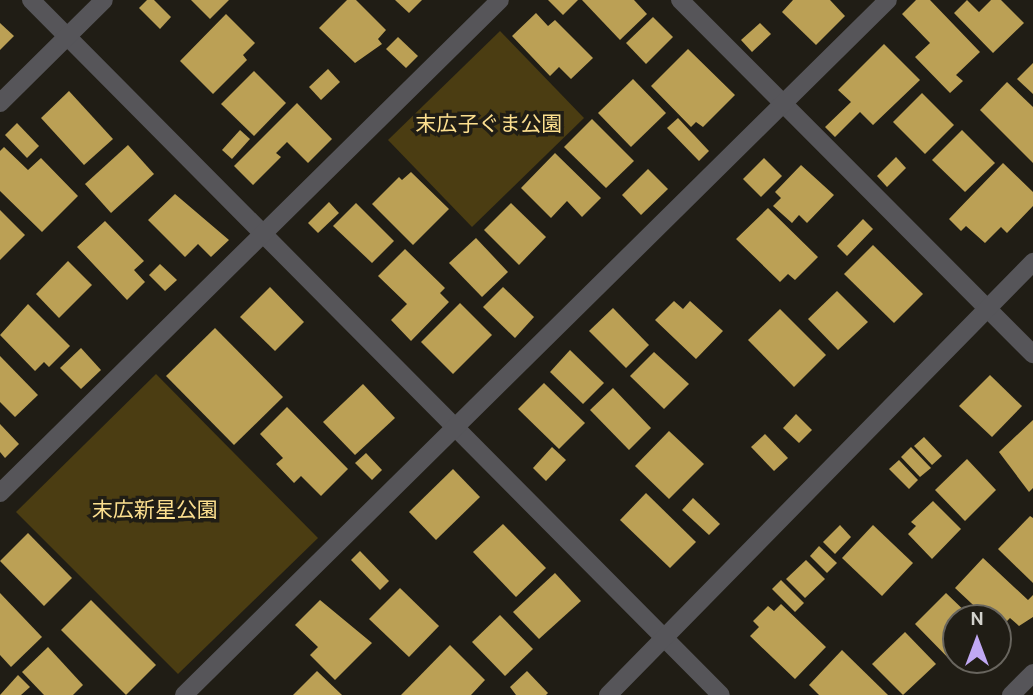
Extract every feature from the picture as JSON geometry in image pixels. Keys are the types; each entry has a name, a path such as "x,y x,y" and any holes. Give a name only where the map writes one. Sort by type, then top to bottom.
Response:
{"street":[{"path":"31,0 721,695"},
{"path":"0,103 104,0"},
{"path":"0,493 500,0"},
{"path":"680,0 1033,354"},
{"path":"184,695 888,0"},
{"path":"608,695 1033,262"},
{"path":"1011,695 1033,673"}],"green space":[{"name":"末広子ぐま公園","path":"500,31 584,118 472,227 388,140"},
{"name":"末広新星公園","path":"156,374 318,538 178,674 16,512"}],"building":[{"path":"147,0 154,0 171,17 160,29 139,8"},
{"path":"191,0 229,0 210,19"},
{"path":"347,0 356,0 386,30 378,39 382,44 355,63 319,28"},
{"path":"395,0 422,0 409,13"},
{"path":"548,0 578,0 563,15"},
{"path":"582,0 634,0 647,14 620,40"},
{"path":"793,0 830,0 845,16 816,45 782,12"},
{"path":"916,0 930,0 980,52 956,75 963,81 950,93 915,57 930,43 902,14"},
{"path":"967,0 979,12 991,0 1001,0 1024,23 993,53 954,13"},
{"path":"536,13 548,26 555,20 593,58 571,79 559,67 550,76 512,36"},
{"path":"226,14 255,43 243,55 247,60 213,94 180,61"},
{"path":"653,17 673,37 646,64 626,43"},
{"path":"0,23 14,36 0,50"},
{"path":"760,23 771,34 752,52 741,40"},
{"path":"398,37 418,56 406,68 386,49"},
{"path":"884,44 920,80 873,125 860,112 835,137 825,127 851,102 838,90"},
{"path":"688,49 735,95 703,127 696,122 691,127 651,86"},
{"path":"1033,63 1033,94 1017,79"},
{"path":"328,69 340,82 321,100 309,87"},
{"path":"254,71 286,103 254,136 221,104"},
{"path":"633,79 666,113 631,147 598,113"},
{"path":"1007,82 1033,107 1033,163 980,110"},
{"path":"69,91 113,139 84,165 41,118"},
{"path":"922,93 954,125 925,154 893,122"},
{"path":"297,103 332,139 308,163 287,142 276,153 281,157 253,185 234,166"},
{"path":"678,118 709,151 699,161 667,128"},
{"path":"592,119 634,161 606,188 564,147"},
{"path":"17,123 39,146 27,158 5,135"},
{"path":"240,130 250,139 232,159 222,150"},
{"path":"962,130 995,163 965,192 932,160"},
{"path":"128,145 154,174 111,213 85,184"},
{"path":"4,147 28,170 41,158 78,196 42,232 0,191 0,151"},
{"path":"555,153 601,198 582,217 567,201 551,218 521,188"},
{"path":"896,157 906,168 887,187 877,176"},
{"path":"764,158 782,176 761,197 743,179"},
{"path":"1003,163 1033,192 1033,206 1007,233 1001,227 985,243 966,226 961,231 949,219"},
{"path":"801,165 834,195 807,223 799,215 792,223 773,206 781,198 775,192"},
{"path":"648,169 668,189 641,215 622,195"},
{"path":"411,172 449,209 413,245 372,204 399,177 402,180"},
{"path":"175,194 229,240 211,257 198,244 185,257 148,220"},
{"path":"329,202 339,213 318,233 308,223"},
{"path":"356,203 394,241 372,263 333,226"},
{"path":"511,203 546,237 519,265 484,230"},
{"path":"768,208 818,257 795,280 788,274 780,282 736,239"},
{"path":"0,210 25,235 0,260"},
{"path":"863,219 873,229 847,256 837,246"},
{"path":"105,221 144,261 134,270 145,282 127,300 77,247"},
{"path":"476,238 508,272 482,297 449,263"},
{"path":"873,245 923,294 894,323 844,274"},
{"path":"405,249 445,288 440,293 449,302 411,341 391,320 407,304 378,276"},
{"path":"68,261 92,285 59,318 36,294"},
{"path":"160,264 177,280 165,291 149,275"},
{"path":"270,287 304,322 275,351 240,317"},
{"path":"503,287 534,317 515,338 483,307"},
{"path":"837,291 868,322 838,350 808,319"},
{"path":"674,301 683,309 690,301 723,331 696,359 655,320"},
{"path":"460,303 492,335 453,374 421,342"},
{"path":"28,304 70,346 49,367 44,362 35,371 0,335"},
{"path":"613,308 649,345 626,368 589,331"},
{"path":"780,309 826,355 794,387 748,340"},
{"path":"215,328 283,397 234,445 166,376"},
{"path":"81,348 101,370 81,389 60,368"},
{"path":"570,350 604,383 583,404 550,372"},
{"path":"654,352 689,384 664,409 630,376"},
{"path":"0,356 38,395 15,417 0,402"},
{"path":"990,375 1022,406 992,437 959,406"},
{"path":"544,383 585,423 559,449 518,409"},
{"path":"363,384 395,418 355,455 323,422"},
{"path":"613,388 651,428 629,450 590,410"},
{"path":"287,407 348,469 321,496 301,476 294,483 276,464 283,458 260,434"},
{"path":"796,414 812,430 799,443 783,428"},
{"path":"1033,420 1033,488 1029,492 999,452"},
{"path":"0,424 19,444 5,458 0,452"},
{"path":"669,431 704,464 669,499 635,466"},
{"path":"765,434 788,458 774,471 751,447"},
{"path":"924,437 942,456 932,465 914,446"},
{"path":"552,447 566,460 546,481 533,468"},
{"path":"911,447 931,468 920,477 901,457"},
{"path":"366,453 382,470 372,480 355,463"},
{"path":"967,459 996,490 965,521 935,490"},
{"path":"899,460 918,480 909,489 889,469"},
{"path":"453,469 480,497 436,540 409,512"},
{"path":"646,493 696,542 670,568 620,520"},
{"path":"693,498 720,524 709,535 682,510"},
{"path":"933,501 961,529 932,559 908,534 916,526 911,522"},
{"path":"1030,516 1033,518 1033,583 998,549"},
{"path":"503,524 546,568 516,597 473,552"},
{"path":"840,525 851,537 835,554 823,542"},
{"path":"873,525 913,563 882,596 842,558"},
{"path":"28,533 72,578 44,606 0,561"},
{"path":"819,546 837,563 827,573 810,556"},
{"path":"360,551 389,581 380,590 351,560"},
{"path":"983,558 1028,600 1033,595 1033,617 1019,626 1012,620 1012,604 972,604 955,588"},
{"path":"806,560 825,579 805,598 786,579"},
{"path":"555,573 581,601 539,639 513,612"},
{"path":"781,580 804,603 795,612 772,589"},
{"path":"400,588 439,626 409,657 369,619"},
{"path":"0,593 42,637 11,667 0,655"},
{"path":"946,593 957,604 942,604 942,652 915,624"},
{"path":"91,600 156,665 126,695 61,630"},
{"path":"320,600 372,643 335,680 310,655 318,647 295,625"},
{"path":"781,604 826,647 795,679 750,636 759,627 753,621 768,606 774,611"},
{"path":"500,615 533,649 505,676 472,642"},
{"path":"905,632 936,664 903,695 872,664"},
{"path":"450,645 485,680 471,695 401,695"},
{"path":"48,647 83,685 73,695 44,695 22,672"},
{"path":"842,650 888,695 819,695 809,685"},
{"path":"317,671 342,695 293,695"},
{"path":"527,671 548,693 546,695 516,695 510,687"},
{"path":"18,675 30,687 21,695 0,695"}]}
